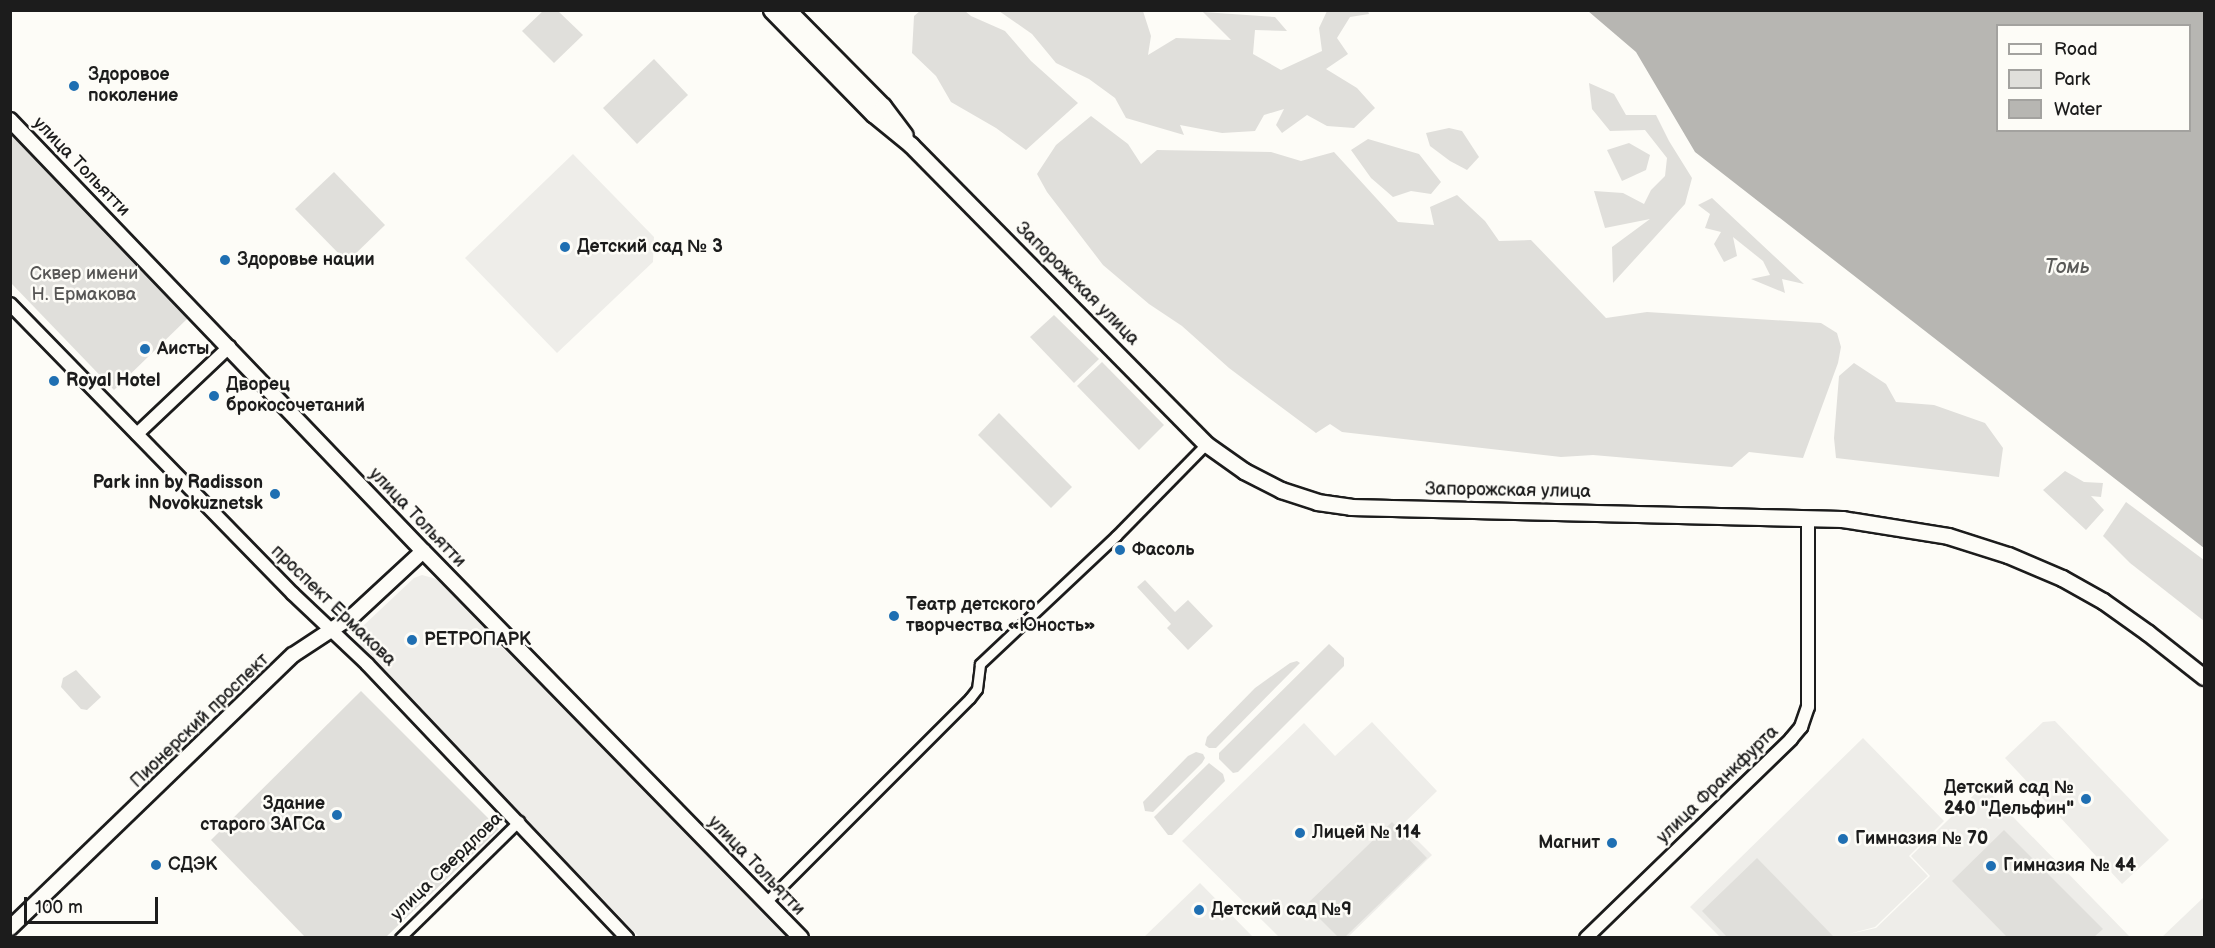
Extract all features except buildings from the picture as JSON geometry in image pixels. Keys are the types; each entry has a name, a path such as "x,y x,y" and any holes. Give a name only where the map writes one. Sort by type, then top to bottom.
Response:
{"main road":[{"name":"Запорожская улица","path":"771,10 873,114 911,145 1206,444 1244,471 1281,490 1317,502 1351,507 1808,519 1886,524 1948,536 2008,555 2062,578 2103,601 2205,677"},
{"name":"Запорожская улица","path":"788,10 883,106 911,145"},
{"name":"улица Тольятти","path":"10,120 423,551 801,938"},
{"name":"Пионерский проспект","path":"10,928 293,655 369,603 423,551"}],"street":[{"name":"проспект Ермакова","path":"10,304 329,629 375,671 627,938"},
{"path":"137,434 229,347"},
{"path":"766,902 970,698 976,689 980,664 1116,536 1206,444"},
{"name":"улица Франкфурта","path":"1586,938 1791,739 1801,726 1808,707 1808,519"},
{"name":"улица Свердлова","path":"399,938 519,821"}],"shaded area":[{"name":"Детский сад № 3","path":"573,154 654,237 653,262 557,353 465,258"},
{"path":"422,575 440,580 787,937 639,937 360,646 360,632 363,626 414,578"},
{"name":"Детский сад № 240 \"Дельфин\"","path":"2055,721 2169,840 2122,884 2005,758 2043,722"},
{"name":"Лицей № 114","path":"1372,722 1437,791 1402,825 1432,855 1348,937 1279,937 1182,841 1304,723 1335,756"},
{"path":"1863,738 1944,821 1909,856 1928,876 1875,927 1849,934 1876,928 1930,876 1911,856 1983,786 2129,936 1720,937 1690,907"},
{"name":"Детский сад №9","path":"1200,883 1253,937 1144,937"},
{"path":"2204,897 2204,937 2162,937"}],"green space":[{"path":"544,10 558,11 583,35 554,63 522,31"},
{"path":"920,11 965,11 1005,31 1031,61 1078,103 1026,150 996,128 951,102 936,76 912,53 914,16"},
{"path":"999,11 1143,11 1151,36 1148,55 1176,38 1231,40 1203,12 1275,17 1287,31 1255,30 1253,54 1281,70 1322,51 1319,28 1327,11 1368,11 1369,14 1350,17 1337,38 1348,54 1326,69 1357,88 1375,108 1354,128 1327,126 1307,115 1282,133 1276,125 1284,109 1264,115 1255,131 1222,133 1180,125 1184,135 1126,118 1115,98 1089,79 1056,63 1032,34"},
{"path":"654,59 688,95 637,144 603,108"},
{"path":"1589,83 1614,94 1626,115 1656,115 1692,178 1685,204 1613,283 1612,247 1650,219 1605,228 1594,191 1623,193 1644,204 1651,190 1665,176 1667,158 1645,130 1610,131 1592,109"},
{"path":"1091,116 1128,144 1141,164 1157,150 1271,152 1301,161 1334,152 1398,222 1434,225 1430,207 1457,195 1485,221 1499,241 1531,240 1606,318 1647,312 1821,323 1837,333 1841,347 1838,363 1803,458 1749,452 1732,467 1593,455 1561,457 1342,432 1330,424 1316,433 1229,368 1182,326 1149,304 1103,265 1047,192 1037,174 1056,145"},
{"path":"1449,128 1462,131 1479,157 1467,170 1430,146 1426,133"},
{"name":"Сквер имени Н. Ермакова","path":"11,135 188,318 114,390 11,283"},
{"path":"1368,139 1419,154 1441,182 1431,194 1411,191 1393,197 1371,178 1351,150"},
{"path":"1629,143 1650,155 1646,170 1622,181 1607,150"},
{"path":"334,172 385,225 347,262 295,209"},
{"path":"1712,198 1804,284 1782,279 1785,293 1751,279 1770,275 1763,261 1733,237 1737,256 1724,262 1714,244 1721,232 1705,228 1710,214 1698,205"},
{"path":"1054,315 1099,359 1074,383 1030,337"},
{"path":"1102,362 1164,425 1139,450 1077,386"},
{"path":"1854,363 1886,384 1896,402 1934,405 1985,423 2003,448 1999,477 1836,458 1834,438 1839,376"},
{"path":"999,413 1072,487 1051,508 978,435"},
{"path":"2065,471 2084,482 2103,483 2101,497 2091,496 2104,510 2086,530 2043,490"},
{"path":"2126,502 2204,560 2204,621 2130,563 2103,536"},
{"path":"1145,580 1175,612 1188,600 1213,626 1188,650 1167,628 1171,624 1137,587"},
{"path":"1329,644 1344,658 1344,666 1238,772 1233,773 1219,759 1219,753"},
{"path":"1297,661 1300,663 1216,748 1209,748 1205,745 1207,737 1255,688 1290,663"},
{"path":"76,670 101,697 87,710 81,709 61,687 63,678"},
{"path":"361,691 499,829 386,937 305,937 211,840"},
{"path":"1196,752 1203,754 1205,758 1202,763 1153,812 1145,811 1143,802 1188,756"},
{"path":"1209,763 1223,774 1225,781 1172,835 1168,835 1154,817"},
{"path":"1392,822 1427,858 1345,937 1338,937 1306,905"},
{"path":"2004,830 2103,929 2094,937 2007,937 1952,881"},
{"path":"1757,858 1834,937 1727,937 1702,911"}],"water":[{"name":"Томь","path":"1588,11 2204,11 2204,548 1695,152 1636,52"}],"place":[{"name":"Здоровое поколение","path":"74,86"},
{"name":"Детский сад № 3","path":"565,247"},
{"name":"Здоровье нации","path":"225,260"},
{"name":"Аисты","path":"145,349"},
{"name":"Royal Hotel","path":"54,381"},
{"name":"Дворец брокосочетаний","path":"214,396"},
{"name":"Park inn by Radisson Novokuznetsk","path":"275,494"},
{"name":"Фасоль","path":"1120,550"},
{"name":"Театр детского творчества «Юность»","path":"894,616"},
{"name":"РЕТРОПАРК","path":"412,640"},
{"name":"Детский сад № 240 \"Дельфин\"","path":"2086,799"},
{"name":"Здание старого ЗАГСа","path":"337,815"},
{"name":"Лицей № 114","path":"1300,833"},
{"name":"Гимназия № 70","path":"1843,839"},
{"name":"Магнит","path":"1612,843"},
{"name":"СДЭК","path":"156,865"},
{"name":"Гимназия № 44","path":"1991,866"},
{"name":"Детский сад №9","path":"1199,910"}]}
